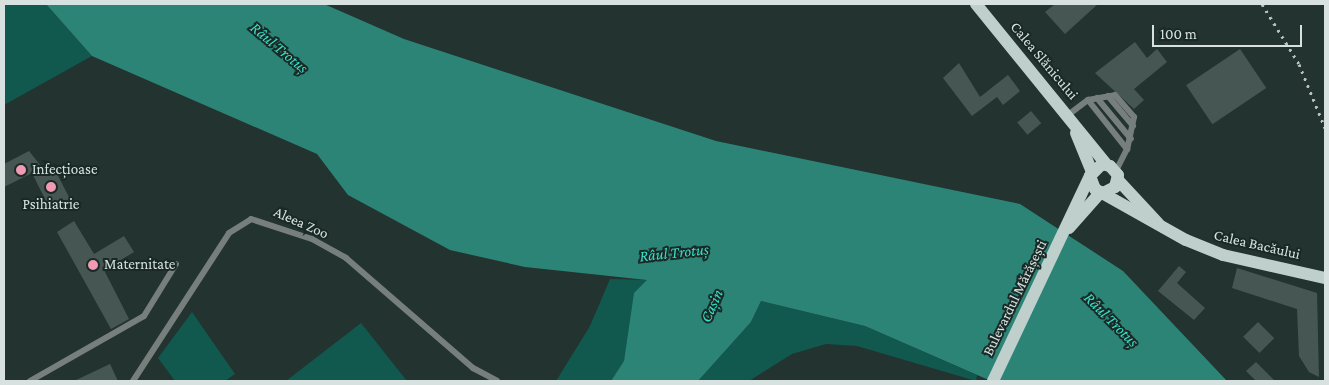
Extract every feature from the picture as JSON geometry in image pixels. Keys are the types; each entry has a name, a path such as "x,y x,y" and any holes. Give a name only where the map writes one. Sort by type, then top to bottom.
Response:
{"main road":[{"name":"Calea Slănicului","path":"976,4 1114,172"},
{"name":"Calea Slănicului","path":"1068,115 1091,174 1092,185 1103,192"},
{"path":"1091,174 1114,172"},
{"name":"Bulevardul Mărășești","path":"1066,231 1103,192 1114,172"},
{"name":"Calea Bacăului","path":"1114,172 1158,224"},
{"name":"Bulevardul Mărășești","path":"993,381 1066,231 1091,174"},
{"name":"Calea Bacăului","path":"1103,192 1206,250 1325,278"}],"lane":[{"path":"1068,115 1088,100 1115,95 1122,102 1134,118 1127,149 1114,172"},
{"path":"1102,97 1131,136"},
{"path":"1088,100 1127,149"},
{"name":"Aleea Zoo","path":"133,381 229,233 251,219 312,239 346,258 473,368 497,381"},
{"path":"30,381 144,316 176,264"}],"shaded area":[{"path":"4,4 46,4 92,56 4,105"},
{"path":"610,279 648,280 632,318 624,362 611,381 556,381 590,326"},
{"path":"761,301 865,326 977,375 976,381 857,346 826,344 792,354 749,381 698,381 751,322"},
{"path":"192,312 235,374 225,381 175,381 158,358"},
{"path":"361,323 407,381 286,381"}],"water":[{"path":"46,4 324,4 404,39 716,141 1020,204 1123,271 1227,381 991,381 865,326 761,301 751,322 698,381 611,381 624,361 634,293 647,280 525,267 450,250 348,195 317,154 92,56"}],"building":[{"path":"1055,4 1098,4 1065,34 1045,12"},
{"path":"1135,42 1147,58 1157,49 1167,62 1134,89 1144,100 1134,109 1095,73"},
{"path":"1240,49 1266,88 1212,124 1186,85"},
{"path":"959,63 980,97 1008,75 1020,91 1003,105 997,97 972,116 943,78"},
{"path":"1031,111 1041,123 1027,135 1017,123"},
{"path":"29,151 45,171 53,166 71,201 51,211 32,173 4,187 4,164"},
{"path":"74,221 94,254 124,236 134,252 104,270 129,319 111,329 57,232"},
{"path":"1179,266 1186,272 1177,283 1205,308 1194,320 1158,291"},
{"path":"1237,268 1317,293 1319,377 1309,372 1299,356 1297,309 1232,288"},
{"path":"1258,322 1274,338 1259,353 1243,337"},
{"path":"1256,362 1275,381 1256,381 1246,371"},
{"path":"110,364 118,381 74,381"}],"railway":[{"path":"1262,4 1299,64 1325,128"}],"place":[{"name":"Infecțioase","path":"21,170"},
{"name":"Psihiatrie","path":"51,187"},
{"name":"Maternitate","path":"93,265"}],"water label":[{"name":"Râul Trotuș","path":"279,48"},
{"name":"Râul Trotuș","path":"674,253"},
{"name":"Cașin","path":"712,306"},
{"name":"Râul Trotuș","path":"1111,320"}]}
